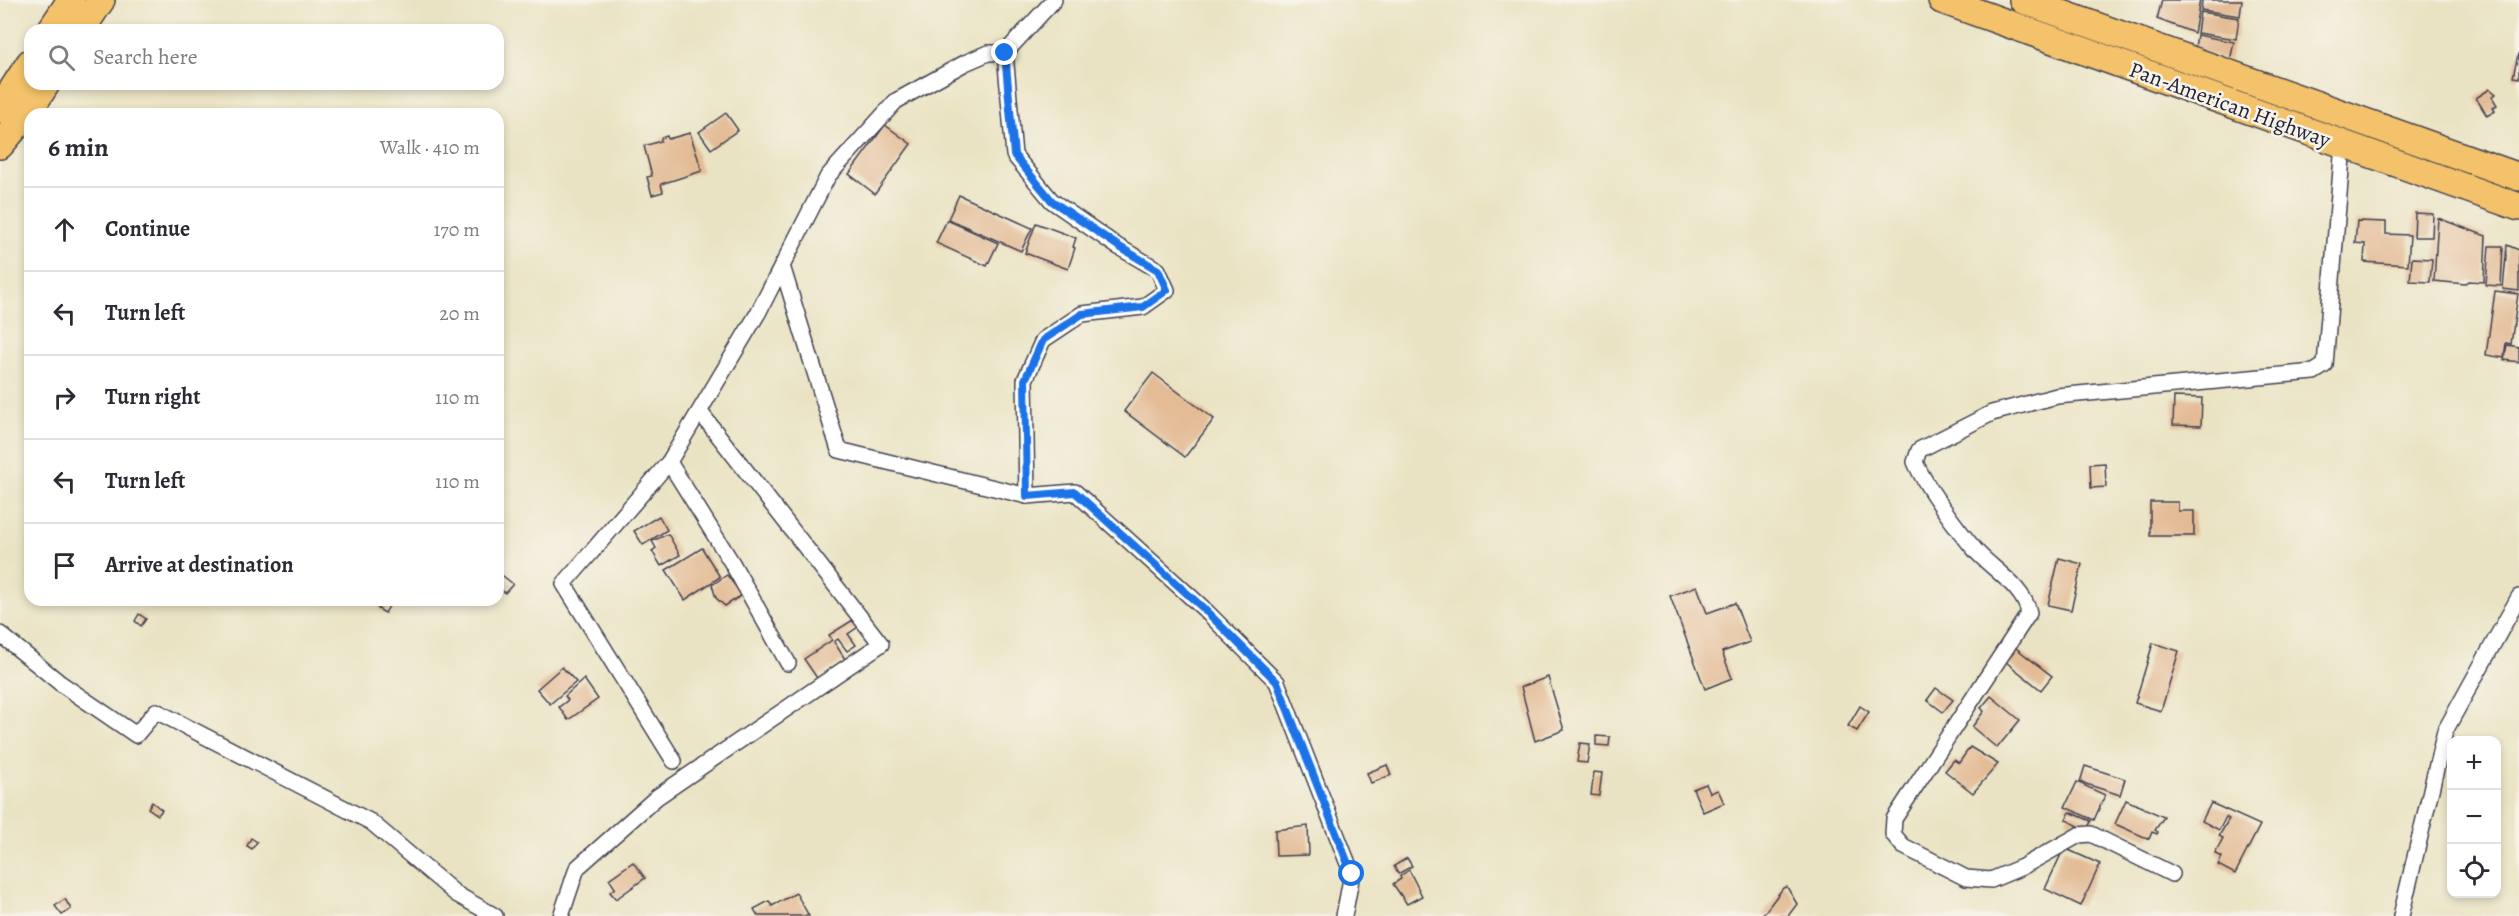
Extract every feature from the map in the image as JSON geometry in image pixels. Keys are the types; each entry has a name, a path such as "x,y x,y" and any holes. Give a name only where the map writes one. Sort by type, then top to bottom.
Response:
{"highway":[{"path":"55,24 71,0"},
{"path":"85,24 101,0"},
{"name":"Pan-American Highway","path":"1942,0 2343,146 2519,207"},
{"name":"Pan-American Highway","path":"2023,0 2519,177"},
{"path":"0,109 24,72"},
{"path":"31,108 42,90"},
{"path":"0,145 24,117"}],"street":[{"path":"674,761 564,584 669,462 758,313 828,176 896,100 988,53 1005,53 1054,0"},
{"path":"1005,53 1014,155 1052,201 1158,270 1167,290 1143,307 1082,314 1043,340 1025,380 1027,496"},
{"path":"2172,874 2091,834 2079,835 2022,867 1991,880 1966,878 1903,846 1893,834 1894,819 2029,613 2026,601 1975,550 1922,477 1915,462 1919,450 1992,413 2057,396 2314,372 2325,365 2343,146"},
{"path":"782,266 839,450 1027,496 1075,492 1195,600 1277,682 1352,874 1344,916"},
{"path":"561,916 577,868 657,797 881,644 700,412"},
{"path":"669,462 732,563 788,663"},
{"path":"2401,916 2445,731 2519,597"},
{"path":"0,634 60,683 136,735 156,711 370,822 456,894 495,916"}],"building":[{"path":"2162,0 2200,0 2194,33 2157,19"},
{"path":"2202,0 2242,0 2240,16 2201,10"},
{"path":"2200,12 2239,18 2236,39 2197,33"},
{"path":"2197,35 2234,42 2230,61 2195,48"},
{"path":"2519,54 2519,78 2513,77"},
{"path":"2490,89 2496,94 2492,97 2497,105 2493,108 2495,111 2487,116 2476,98"},
{"path":"726,113 738,130 711,149 699,132"},
{"path":"885,125 911,144 875,194 849,174"},
{"path":"690,133 702,171 661,184 663,192 652,195 647,177 652,176 644,146 661,141 661,138 667,136 668,139"},
{"path":"959,195 1032,228 1021,251 948,219"},
{"path":"2415,213 2433,214 2432,237 2414,237"},
{"path":"2438,218 2486,236 2484,282 2469,281 2465,284 2434,281"},
{"path":"947,220 998,243 987,266 936,243"},
{"path":"2357,221 2386,222 2386,234 2410,235 2408,265 2364,262 2365,244 2355,243"},
{"path":"1036,223 1076,238 1068,269 1025,253"},
{"path":"2507,245 2519,250 2519,291 2503,289"},
{"path":"2489,246 2503,246 2501,286 2486,285"},
{"path":"2412,258 2432,259 2430,282 2410,281"},
{"path":"2495,291 2518,294 2511,344 2506,343 2504,358 2486,355"},
{"path":"2507,345 2519,347 2519,362 2504,360"},
{"path":"1153,373 1214,419 1185,457 1124,411"},
{"path":"2174,397 2202,398 2201,426 2173,425"},
{"path":"2105,463 2106,487 2091,488 2090,464"},
{"path":"2150,502 2178,502 2178,511 2194,511 2194,536 2150,536"},
{"path":"659,516 667,530 643,545 634,531"},
{"path":"668,534 680,555 661,566 652,551 656,548 652,541"},
{"path":"702,548 720,577 685,600 666,570"},
{"path":"2059,558 2082,564 2071,610 2048,605"},
{"path":"727,575 742,595 725,606 716,598 712,585"},
{"path":"504,577 513,584 504,592"},
{"path":"1697,586 1707,613 1735,603 1750,642 1722,652 1732,678 1705,689 1670,596"},
{"path":"380,606 389,606 385,613 378,609"},
{"path":"139,614 146,619 141,626 135,621"},
{"path":"853,620 858,627 848,634 856,645 847,651 838,639 834,642 845,659 817,678 804,659 832,640 829,635"},
{"path":"2153,643 2179,651 2161,711 2135,703"},
{"path":"2012,645 2052,676 2041,690 2001,658"},
{"path":"562,667 576,682 550,704 537,689"},
{"path":"1548,677 1564,730 1535,741 1521,687"},
{"path":"584,679 598,699 568,720 559,707 568,700 565,696"},
{"path":"1936,688 1953,700 1943,712 1927,700"},
{"path":"1991,696 2020,720 1997,748 1972,727 1984,711 1981,708"},
{"path":"1860,706 1869,712 1857,731 1848,726"},
{"path":"1596,736 1610,737 1609,746 1596,745"},
{"path":"1580,743 1590,744 1587,763 1577,762"},
{"path":"1970,747 1998,764 1973,793 1945,771 1954,760 1959,763"},
{"path":"1387,765 1391,775 1371,783 1367,773"},
{"path":"2085,766 2125,779 2120,795 2080,782"},
{"path":"1594,772 1602,773 1599,796 1591,795"},
{"path":"2077,782 2105,795 2094,820 2065,807"},
{"path":"1706,784 1710,793 1718,790 1724,803 1703,812 1693,789"},
{"path":"2126,800 2164,817 2155,830 2157,834 2152,832 2149,839 2115,824"},
{"path":"152,802 162,810 158,815 148,808"},
{"path":"2211,803 2260,825 2235,874 2218,865 2222,857 2215,853 2223,838 2219,836 2229,819 2226,817 2219,830 2202,821"},
{"path":"2070,812 2091,821 2087,830 2066,820"},
{"path":"1308,826 1309,855 1276,856 1275,830"},
{"path":"251,838 257,842 252,849 247,846"},
{"path":"2064,848 2100,864 2081,906 2045,889"},
{"path":"1407,858 1412,866 1398,874 1394,866"},
{"path":"633,862 645,878 616,899 610,892 615,888 609,879"},
{"path":"1409,870 1422,896 1407,904 1393,884"},
{"path":"1787,887 1797,904 1788,916 1762,916 1783,888"},
{"path":"796,893 809,916 758,916 754,909 769,901 772,906"},
{"path":"65,899 71,909 62,915 55,906"}],"route":[{"path":"1005,53 1014,155 1052,201 1158,270 1167,290 1143,307 1082,314 1043,340 1025,380 1027,496 1075,492 1203,608 1277,682 1332,817 1352,874"}]}
